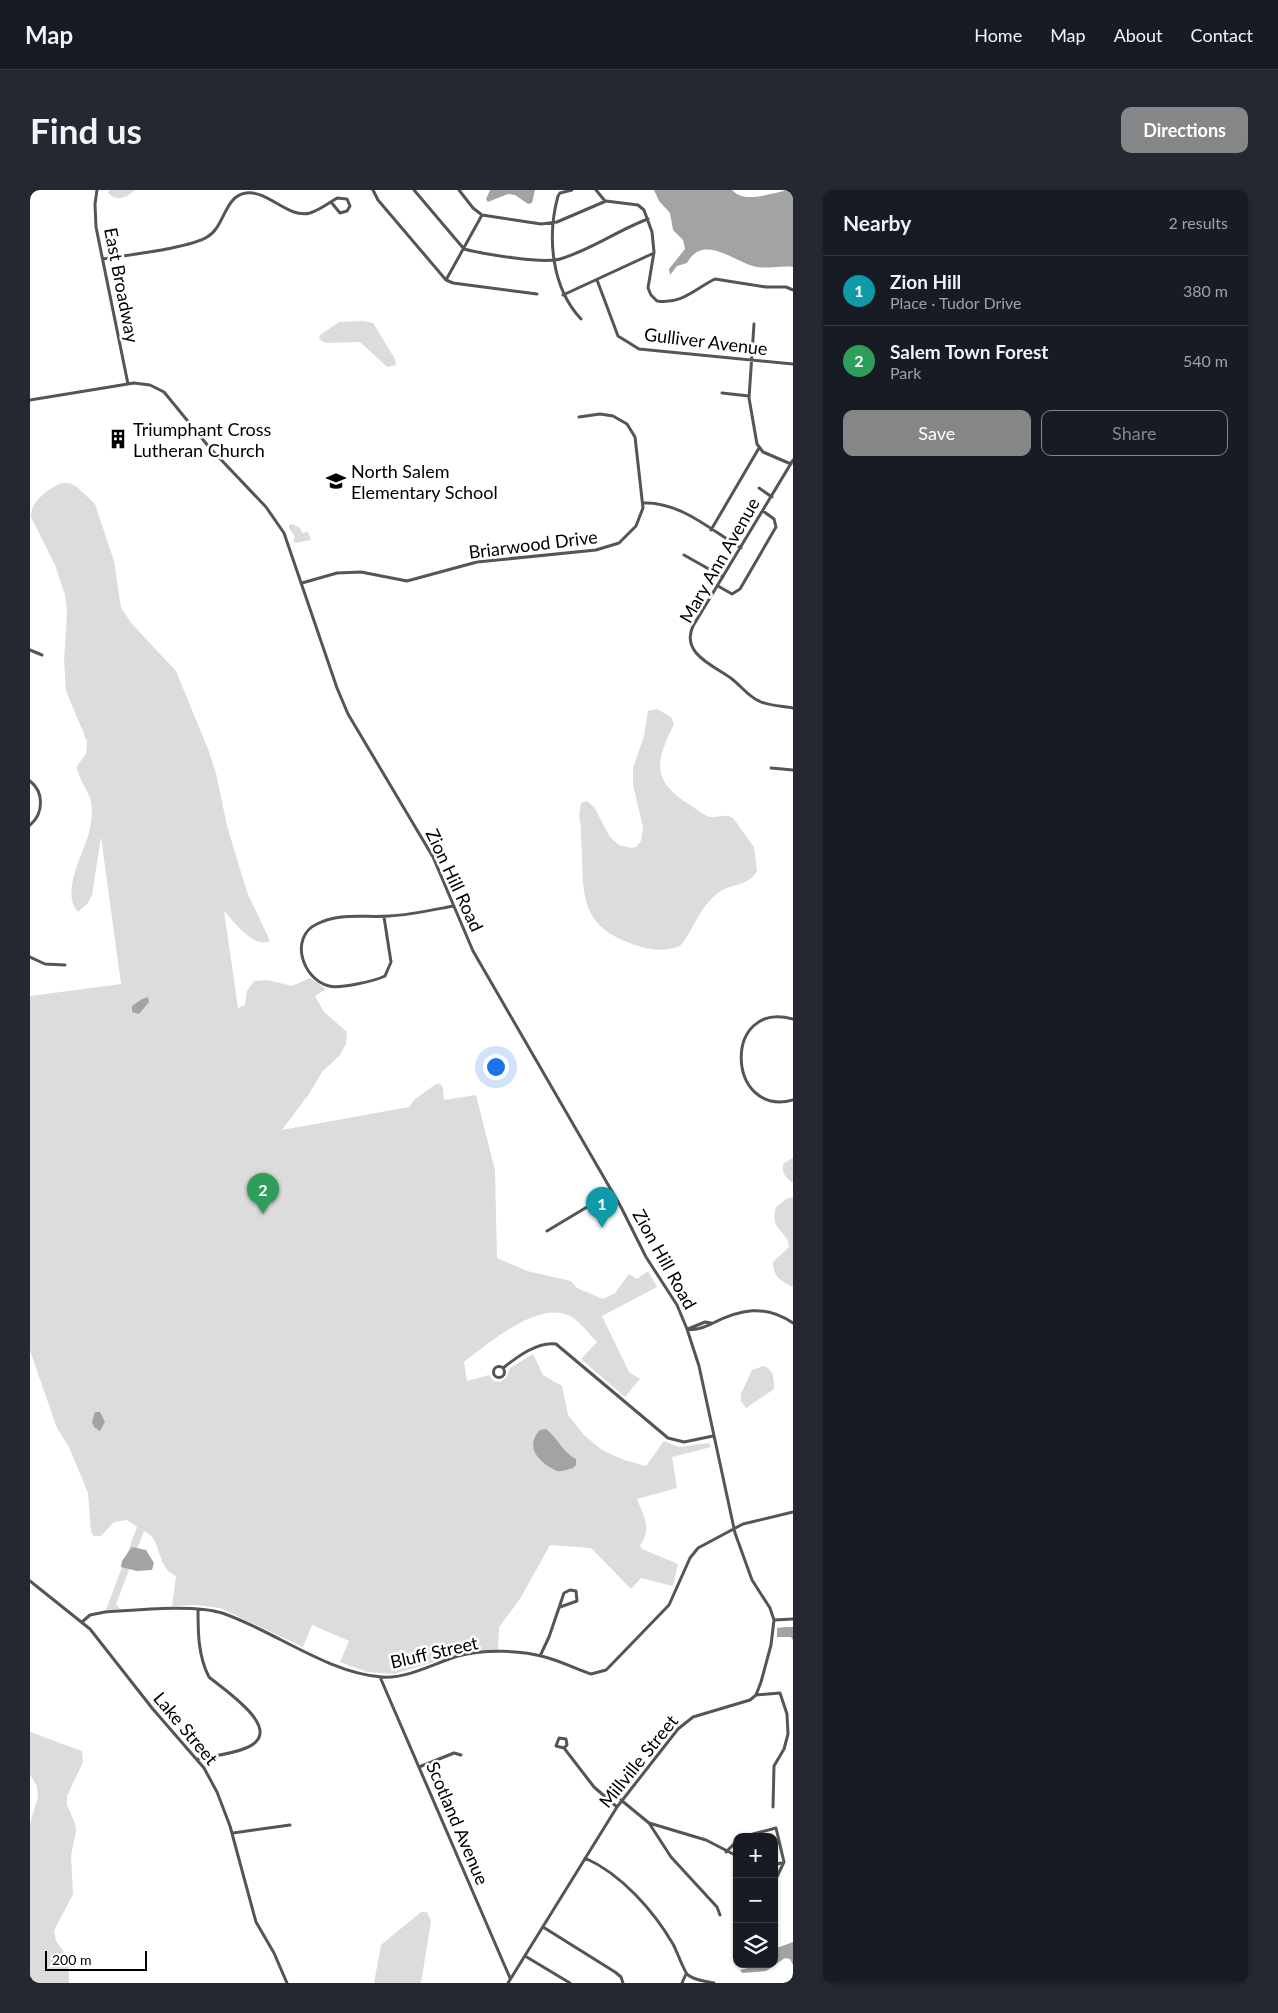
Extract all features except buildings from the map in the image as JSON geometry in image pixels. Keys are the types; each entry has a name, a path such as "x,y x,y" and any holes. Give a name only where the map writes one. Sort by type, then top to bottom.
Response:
{"street":[{"name":"East Broadway","path":"97,190 95,216 128,384"},
{"path":"414,190 464,249 539,260 556,260 648,219"},
{"path":"459,190 473,208 482,215 517,222 552,224 605,201 638,205 644,210 648,219 654,252 648,288 651,296 657,301 680,299 715,279 766,287 786,287 793,290"},
{"path":"572,190 560,193 558,196 552,224 556,260 563,295 581,319"},
{"path":"596,190 605,201"},
{"path":"373,191 446,280 453,283 537,294"},
{"path":"103,259 193,242 208,237 219,227 231,202 244,193 255,194 304,214 340,197 349,201 350,206 347,211 340,213 331,202"},
{"path":"446,280 482,215"},
{"path":"563,295 654,252"},
{"name":"Gulliver Avenue","path":"596,280 618,336 634,346 644,350 793,364"},
{"path":"711,530 759,448 749,396 754,324"},
{"name":"Zion Hill Road","path":"30,400 142,383 164,392 209,447 266,507 284,533 336,688 347,711 433,857 473,951 612,1192 646,1257 677,1305 697,1358 713,1436 735,1527"},
{"path":"722,393 749,396"},
{"name":"Briarwood Drive","path":"302,583 337,574 361,572 407,581 489,560 608,548 619,543 632,533 640,519 643,503 636,444 629,427 619,419 609,415 579,417"},
{"path":"759,448 790,464"},
{"name":"Mary Ann Avenue","path":"793,460 691,630 695,652 730,678 755,700 793,708"},
{"path":"759,488 772,497"},
{"path":"643,503 669,506 740,548"},
{"path":"718,586 732,594 738,592 776,524 763,511"},
{"path":"684,556 723,577"},
{"path":"30,650 42,656"},
{"path":"771,768 793,770"},
{"path":"30,780 37,789 40,804 36,819 30,825"},
{"path":"384,917 391,962 388,972 383,977 329,986 321,982 305,965 301,955 301,944 307,931 313,926 330,919 350,916 384,917 453,906"},
{"path":"30,957 46,964 65,965"},
{"path":"793,1019 774,1017 758,1024 744,1040 740,1057 746,1080 759,1094 776,1101 793,1100"},
{"path":"547,1231 612,1192"},
{"path":"687,1329 706,1326 747,1311 760,1310 777,1313 793,1323"},
{"path":"503,1368 525,1353 548,1343 556,1344 668,1438 684,1442 713,1436"},
{"name":"Bluff Street","path":"82,1622 90,1615 105,1612 198,1609 229,1616 280,1641 357,1673 380,1677 398,1676 466,1654 486,1652 540,1656 591,1674 606,1670 669,1605 690,1558 698,1548 735,1527 793,1512"},
{"path":"735,1527 752,1580 770,1608 774,1620 771,1645 756,1695 780,1693 787,1714 788,1734 784,1749 774,1766 774,1807"},
{"name":"Lake Street","path":"30,1581 82,1622 98,1638 152,1708 198,1759 217,1792 233,1833 253,1915 287,1983"},
{"path":"540,1656 566,1591 576,1592 577,1601 560,1607"},
{"path":"198,1609 200,1646 205,1670 209,1677 254,1716 261,1730 259,1737 247,1748 198,1759"},
{"path":"774,1620 793,1619"},
{"name":"Scotland Avenue","path":"380,1677 509,1981"},
{"name":"Millville Street","path":"509,1981 621,1800 683,1724 704,1713 742,1704 756,1695"},
{"path":"564,1748 594,1787 617,1807"},
{"path":"419,1768 454,1753 461,1755"},
{"path":"621,1800 649,1823 671,1857 713,1902 720,1915"},
{"path":"649,1823 706,1840 733,1855"},
{"path":"233,1833 290,1825"},
{"path":"757,1833 776,1828 777,1833"},
{"path":"776,1878 784,1862 778,1836"},
{"path":"726,1852 733,1845"},
{"path":"585,1858 612,1873 653,1916 672,1942 686,1974 704,1983 714,1983"},
{"path":"778,1864 782,1863"},
{"path":"542,1927 615,1972 624,1983"},
{"path":"525,1956 570,1983"},
{"path":"682,1983 686,1974"}],"shaded area":[{"path":"109,190 135,190 125,197 118,198 111,196 108,193"},
{"path":"490,190 535,190 532,203 528,204 515,195 508,194 488,202 486,199"},
{"path":"654,190 732,190 738,195 753,197 793,190 793,267 758,267 718,251 701,250 687,263 677,266 670,275 669,269 685,249 683,240 673,230 670,213 659,201"},
{"path":"363,321 373,323 395,359 396,365 387,367 360,342 325,343 319,339 320,335 339,322"},
{"path":"62,483 70,483 77,487 95,504 114,561 121,608 132,624 176,671 208,749 216,773 227,826 247,892 270,941 257,941 251,938 224,911 238,1008 245,1005 247,991 254,981 267,980 292,986 310,978 326,989 315,996 324,1012 347,1032 346,1044 340,1055 322,1072 309,1094 282,1130 409,1107 415,1099 436,1084 440,1084 443,1088 444,1100 476,1095 495,1170 497,1258 527,1271 571,1281 577,1288 603,1299 615,1293 629,1274 637,1279 648,1271 657,1287 602,1316 629,1372 640,1379 625,1397 581,1359 597,1342 575,1319 559,1313 545,1313 530,1318 500,1335 464,1362 467,1381 489,1375 494,1381 500,1382 506,1378 510,1368 533,1354 543,1375 562,1386 568,1415 584,1435 602,1450 624,1460 646,1466 664,1441 679,1447 709,1443 711,1447 672,1457 677,1488 637,1499 646,1522 646,1534 640,1546 642,1549 678,1564 673,1586 641,1578 631,1589 591,1548 550,1545 520,1599 499,1627 498,1650 464,1653 394,1674 367,1672 340,1662 349,1641 312,1625 303,1647 220,1608 196,1605 172,1606 176,1576 169,1572 154,1540 144,1531 116,1604 120,1609 106,1610 137,1527 127,1520 114,1522 101,1536 94,1536 91,1532 88,1493 69,1447 57,1428 30,1351 30,996 121,984 101,837 92,895 88,903 78,912 73,904 71,894 72,884 90,828 91,819 92,806 90,798 80,778 77,766 86,754 87,741 66,691 64,662 67,612 65,595 55,565 31,517 34,506 41,496"},
{"path":"293,524 300,528 302,533 308,532 311,540 295,543 293,541 295,537 289,528 289,525"},
{"path":"657,709 671,717 674,724 661,758 660,768 662,777 675,794 701,813 710,817 728,816 733,818 754,847 757,871 749,880 723,890 711,899 680,946 660,950 627,942 610,933 598,924 591,913 584,887 579,816 581,803 587,801 594,807 610,837 619,845 631,848 636,847 641,841 643,827 633,785 633,768 644,736 648,711"},
{"path":"148,997 149,1002 139,1014 132,1012 132,1006"},
{"path":"793,1158 793,1183 783,1172 783,1166 784,1163"},
{"path":"793,1197 793,1287 778,1278 774,1271 773,1262 789,1247 786,1237 775,1221 776,1207 786,1199"},
{"path":"764,1366 772,1372 774,1389 746,1408 741,1401 741,1394 752,1370"},
{"path":"95,1412 100,1412 105,1422 100,1431 94,1427 92,1422"},
{"path":"546,1429 576,1459 576,1465 573,1468 557,1471 545,1464 536,1455 533,1443 535,1437 540,1430"},
{"path":"132,1547 146,1550 154,1563 152,1570 137,1571 121,1567 122,1561"},
{"path":"793,1627 793,1640 791,1637 777,1637 777,1628"},
{"path":"30,1732 82,1751 83,1762 67,1796 67,1805 75,1823 76,1831 71,1856 73,1894 54,1931 56,1941 68,1957 69,1983 30,1983 30,1823 38,1797 37,1786 30,1775"},
{"path":"421,1912 427,1912 431,1921 421,1983 374,1983 381,1945"},
{"path":"793,1942 793,1965 790,1959 785,1958 778,1963 778,1948"},
{"path":"770,1968 766,1971 742,1973 740,1970"}],"place":[{"name":"Triumphant Cross Lutheran Church","path":"118,439"},
{"name":"North Salem Elementary School","path":"336,481"},
{"name":"Salem Town Forest","path":"263,1214"},
{"name":"Zion Hill","path":"602,1228"}]}
